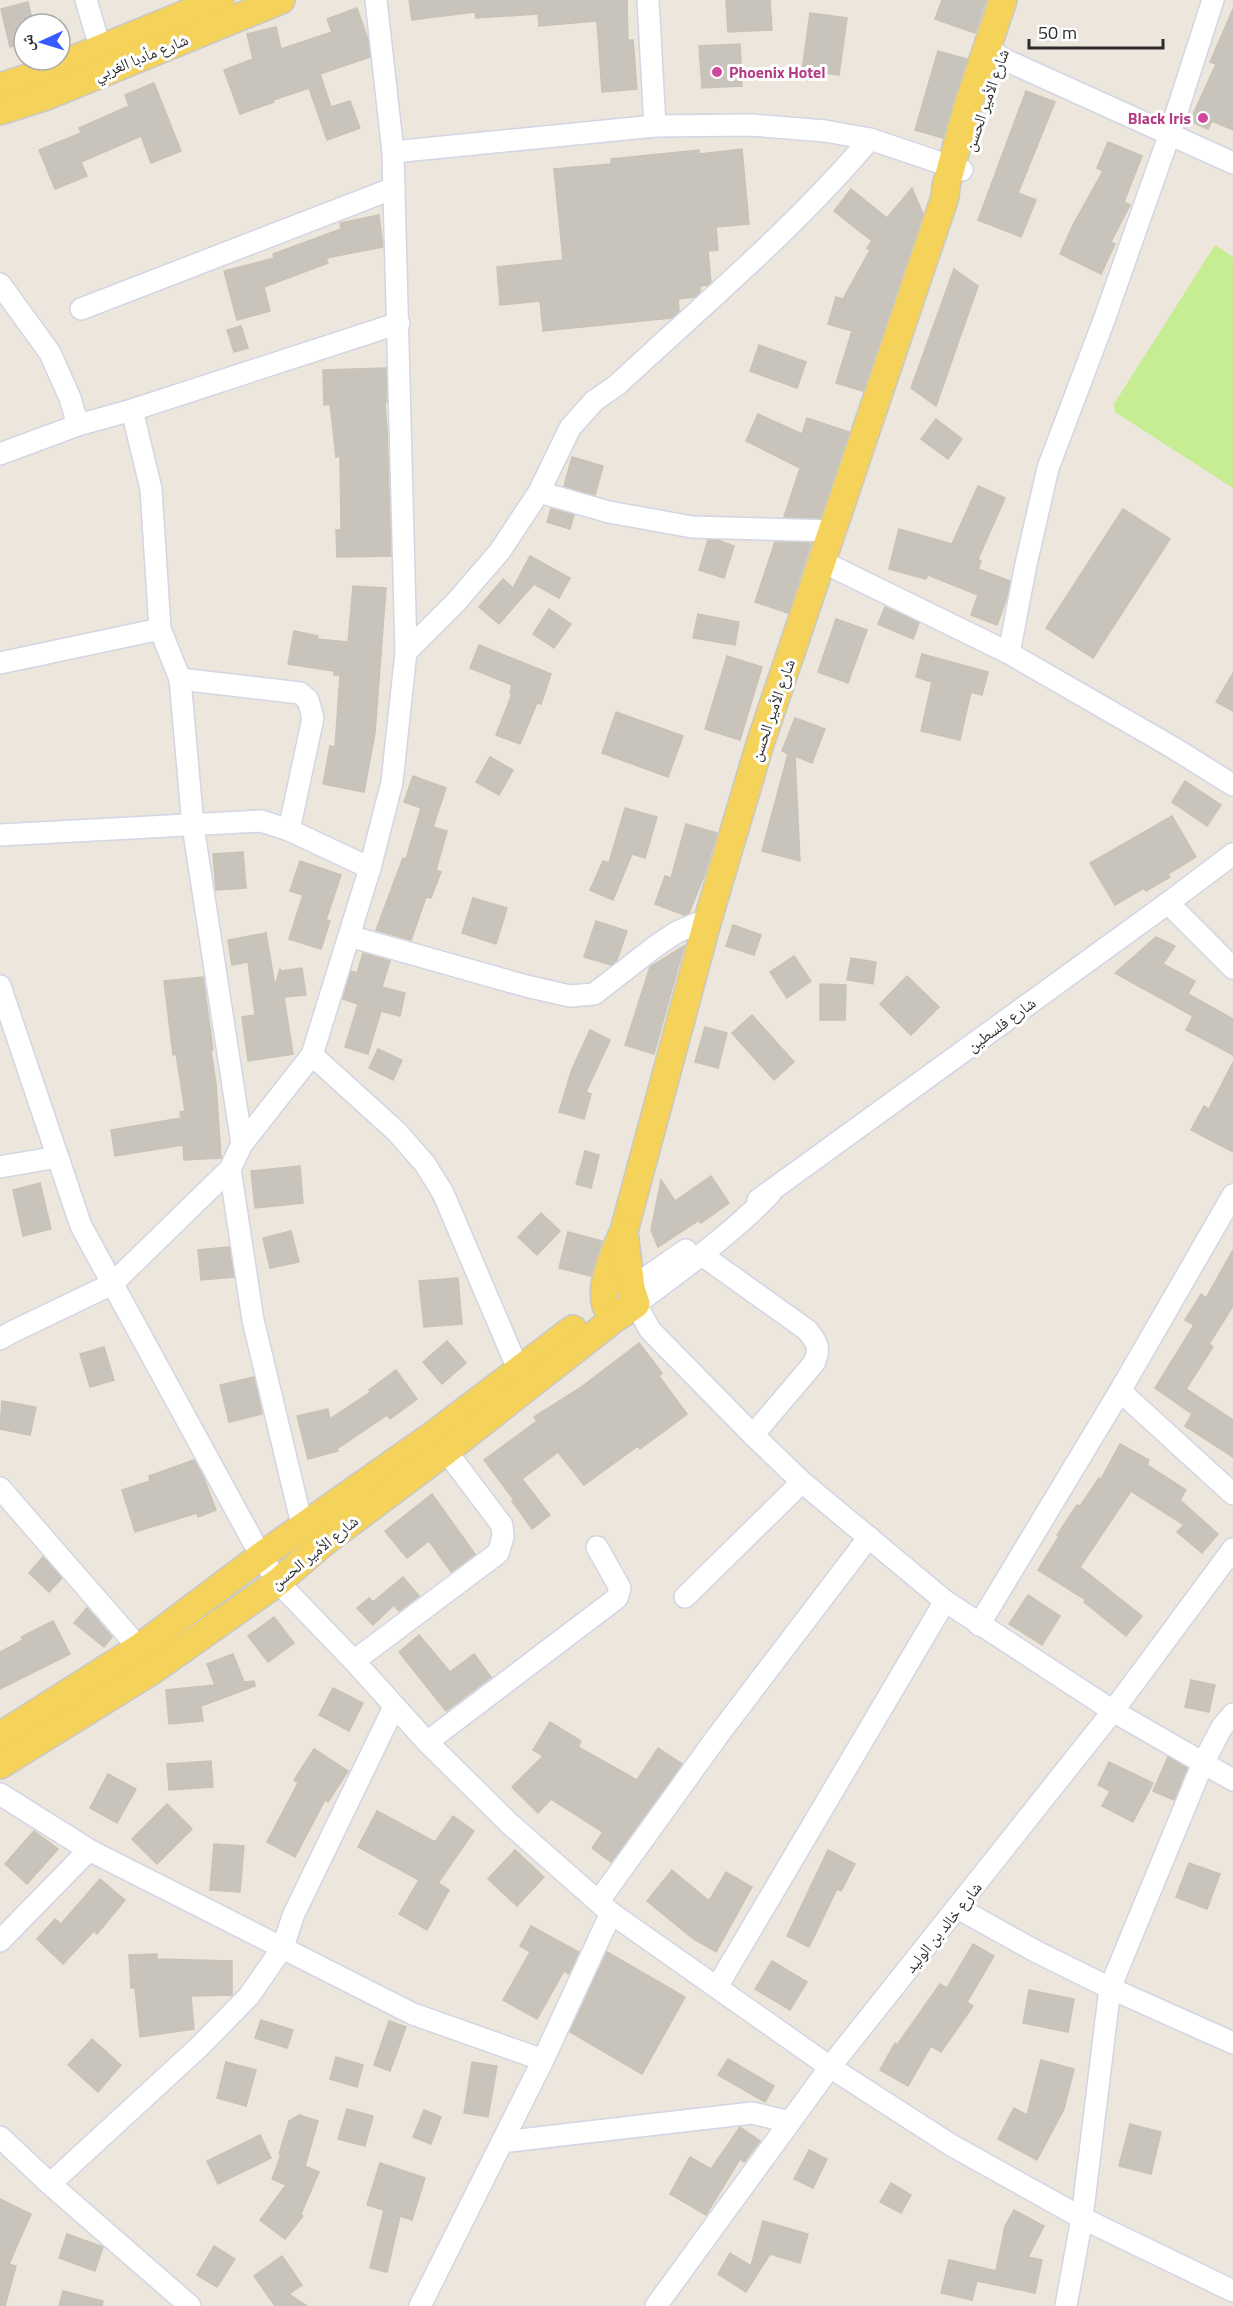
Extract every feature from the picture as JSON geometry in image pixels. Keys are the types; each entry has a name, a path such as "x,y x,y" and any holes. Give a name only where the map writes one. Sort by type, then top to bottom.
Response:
{"main road":[{"name":"شارع مأدبا الغربي","path":"0,87 33,76 220,0"},
{"name":"شارع مأدبا الغربي","path":"0,111 44,97 281,0"},
{"name":"شارع الأمير الحسن","path":"995,52 1003,0"},
{"name":"شارع الأمير الحسن","path":"610,1312 605,1293 609,1271 624,1231 708,919 760,744 995,52 1020,0"},
{"name":"شارع الأمير الحسن","path":"0,1736 139,1648 261,1556 303,1529 433,1435 518,1369 634,1296 624,1231"},
{"name":"شارع الأمير الحسن","path":"0,1765 153,1670 278,1582 323,1543 446,1451 610,1312"}],"street":[{"path":"87,0 100,47"},
{"path":"0,1339 112,1284 230,1169 242,1144 312,1055 370,868 392,782 405,652 399,323 393,152 376,0"},
{"path":"648,0 655,126"},
{"path":"1009,653 1048,468 1104,320 1170,133 1213,0"},
{"path":"995,52 1233,163"},
{"path":"393,152 655,126 751,126 825,131 870,139 956,168"},
{"path":"405,652 457,601 500,551 539,492 570,428 594,401 617,385 778,236 837,177 870,139"},
{"path":"81,309 394,188"},
{"path":"0,284 50,353 70,398 78,425"},
{"path":"0,454 78,425 132,410 399,323"},
{"path":"132,410 151,489 160,629 180,679 193,826 242,1144"},
{"path":"539,492 609,512 692,527 833,531"},
{"path":"823,562 1009,653 1233,785"},
{"path":"0,663 160,629"},
{"path":"180,679 300,693 308,700 313,718 289,830"},
{"path":"0,835 261,821 289,830 370,868"},
{"name":"شارع فلسطين","path":"634,1296 736,1213 770,1194 1233,854"},
{"path":"1168,903 1233,968"},
{"path":"349,936 526,986 570,996 594,994 663,942 708,919"},
{"path":"0,986 81,1227 261,1556 278,1582 427,1742 511,1825 605,1907 830,2067 951,2145 1082,2218 1233,2291"},
{"path":"312,1055 358,1094 397,1132 425,1164 443,1193 518,1369"},
{"path":"0,1167 58,1157"},
{"path":"230,1169 253,1320 303,1529"},
{"name":"شارع فلسطين","path":"634,1296 702,1255 743,1221 770,1194"},
{"path":"979,1624 1120,1391 1233,1195"},
{"path":"702,1255 807,1330 817,1342 819,1353 814,1363 753,1435"},
{"path":"634,1296 650,1330 753,1435 802,1482 945,1601 1113,1711 1233,1780"},
{"path":"610,1312 650,1330"},
{"path":"1120,1391 1233,1494"},
{"path":"354,1661 498,1553 503,1537 502,1525 446,1451"},
{"path":"685,1597 802,1482"},
{"path":"0,1488 139,1648"},
{"path":"420,2306 543,2060 605,1907 719,1734 869,1537"},
{"path":"427,1742 617,1598 620,1588 597,1547"},
{"name":"شارع خالد بن الوليد","path":"656,2306 830,2067 1113,1711 1233,1549"},
{"path":"717,1987 945,1601"},
{"path":"50,2184 200,2047 249,1996 283,1947 293,1917 394,1707"},
{"path":"1066,2306 1082,2218 1110,1988 1203,1763 1222,1727 1233,1714"},
{"path":"0,1794 89,1850 413,2013 543,2060"},
{"path":"0,1941 89,1850"},
{"path":"958,1908 1037,1952 1110,1988 1233,2043"},
{"path":"502,2142 752,2113 790,2122"},
{"path":"0,2137 50,2184 101,2226 184,2304"}],"green space":[{"path":"1215,245 1233,257 1233,488 1115,412 1114,404"}],"building":[{"path":"409,0 627,0 628,40 633,40 637,89 602,92 597,21 539,26 538,14 476,18 475,12 412,20"},
{"path":"726,0 770,0 772,30 728,32"},
{"path":"942,0 986,0 975,33 935,19"},
{"path":"28,2 30,12 12,12 12,47 10,47 1,9"},
{"path":"357,8 368,40 370,57 320,74 331,107 350,101 360,128 327,140 309,88 240,114 224,70 253,59 247,34 276,27 281,49 332,32 327,19"},
{"path":"1233,9 1233,130 1212,121 1208,129 1190,121 1216,64 1210,62"},
{"path":"810,13 847,18 839,75 802,70"},
{"path":"740,44 742,86 702,88 699,46"},
{"path":"938,51 967,59 943,138 915,130"},
{"path":"154,83 181,151 151,163 141,136 81,162 87,176 55,189 39,150 81,133 79,128 129,106 125,95"},
{"path":"1026,91 1055,102 1018,193 1036,200 1021,237 978,220"},
{"path":"1108,142 1142,156 1124,202 1130,205 1111,242 1115,244 1101,274 1060,254 1103,171 1097,168"},
{"path":"742,149 749,224 716,227 718,250 708,251 711,282 700,286 700,292 695,297 678,299 679,311 671,318 543,331 540,301 500,305 497,267 563,260 554,169 611,164 611,159 699,150 699,154"},
{"path":"912,188 923,214 863,391 836,383 852,331 828,324 836,297 843,299 870,250 867,248 872,241 834,211 851,189 887,218"},
{"path":"379,215 383,247 326,258 328,263 264,287 270,311 237,320 224,271 274,258 273,254 341,229 340,223"},
{"path":"954,269 978,286 936,406 911,388"},
{"path":"241,326 248,348 234,352 227,330"},
{"path":"759,345 806,362 797,388 750,371"},
{"path":"386,368 387,402 385,403 391,556 337,557 336,530 341,530 340,456 336,457 330,404 324,405 323,370"},
{"path":"758,414 802,434 807,418 849,432 820,518 784,517 800,468 746,441"},
{"path":"936,419 962,439 948,459 921,439"},
{"path":"572,457 603,466 595,495 564,486"},
{"path":"978,486 1005,498 978,559 981,561 978,569 1010,581 997,625 971,615 978,595 928,575 926,579 889,569 899,529 952,544"},
{"path":"551,509 574,515 570,529 547,522"},
{"path":"1123,509 1170,539 1093,658 1046,628"},
{"path":"708,540 718,540 734,546 724,578 699,570"},
{"path":"775,542 811,543 788,613 755,602"},
{"path":"530,556 570,578 559,598 534,584 499,624 479,607 503,579 513,588"},
{"path":"353,586 386,588 375,733 364,792 323,784 330,746 335,747 340,675 334,675 334,671 288,664 294,631 318,636 317,639 348,642"},
{"path":"885,607 919,623 913,639 878,624"},
{"path":"549,609 571,624 554,648 533,634"},
{"path":"698,614 739,622 735,645 693,638"},
{"path":"836,619 867,630 848,683 818,672"},
{"path":"479,645 551,674 541,704 537,703 520,744 496,735 512,694 510,693 512,685 470,668"},
{"path":"922,654 988,672 982,695 971,692 960,740 921,731 932,682 916,677"},
{"path":"727,656 762,667 740,740 705,729"},
{"path":"1233,673 1233,711 1216,702"},
{"path":"616,712 683,736 668,777 602,753"},
{"path":"795,718 825,729 812,763 795,756 800,861 762,851 788,754 782,751"},
{"path":"490,757 513,770 499,795 476,782"},
{"path":"413,776 446,788 433,827 447,831 436,870 441,872 431,898 426,897 411,940 376,930 403,858 406,859 421,808 404,802"},
{"path":"1185,781 1221,805 1207,826 1172,802"},
{"path":"625,808 657,817 645,858 632,854 613,900 590,890 603,861 609,863"},
{"path":"1172,816 1196,857 1168,874 1170,877 1146,891 1144,888 1115,905 1090,863"},
{"path":"686,824 717,833 704,876 689,913 684,915 655,904 665,876 671,878"},
{"path":"243,852 246,888 216,890 213,854"},
{"path":"300,861 341,875 326,920 330,921 321,949 289,939 303,895 290,891"},
{"path":"473,898 507,908 496,944 462,933"},
{"path":"596,921 627,931 617,960 611,965 584,957"},
{"path":"733,925 761,935 754,955 726,946"},
{"path":"266,933 275,986 280,969 281,971 302,968 306,995 284,997 293,1054 248,1061 242,1017 255,1015 248,962 232,965 228,940"},
{"path":"1156,937 1175,946 1163,964 1195,981 1188,994 1233,1019 1233,1055 1186,1030 1193,1016 1115,973"},
{"path":"684,946 654,1054 625,1045 650,967"},
{"path":"363,953 390,961 382,987 405,993 400,1016 381,1011 368,1054 345,1047 358,1004 343,999 351,971 357,973"},
{"path":"794,956 811,981 787,998 770,972"},
{"path":"851,958 876,962 873,984 847,980"},
{"path":"907,976 939,1007 911,1035 880,1004"},
{"path":"203,977 213,1050 211,1050 216,1084 221,1158 184,1160 183,1145 115,1156 111,1130 181,1118 180,1112 185,1111 176,1054 173,1055 164,981"},
{"path":"820,984 846,985 845,1020 820,1020"},
{"path":"752,1015 794,1062 774,1080 732,1033"},
{"path":"705,1027 727,1033 718,1068 695,1062"},
{"path":"590,1030 610,1040 586,1092 591,1094 584,1119 559,1112 572,1069"},
{"path":"378,1049 402,1060 393,1080 369,1068"},
{"path":"1233,1062 1233,1152 1191,1130 1204,1106 1209,1109"},
{"path":"585,1151 599,1155 591,1188 576,1184"},
{"path":"300,1166 303,1203 255,1208 251,1171"},
{"path":"711,1176 729,1203 701,1223 699,1220 658,1247 651,1230 661,1180 675,1201"},
{"path":"40,1183 51,1229 23,1236 13,1190"},
{"path":"541,1213 560,1231 537,1255 518,1237"},
{"path":"291,1231 299,1262 270,1268 263,1238"},
{"path":"568,1232 602,1241 591,1276 559,1268"},
{"path":"229,1247 234,1277 201,1280 198,1250"},
{"path":"1233,1250 1233,1306 1209,1344 1213,1347 1186,1389 1233,1420 1233,1457 1185,1426 1192,1414 1155,1388 1194,1325 1185,1320 1201,1294 1206,1298"},
{"path":"458,1278 462,1324 424,1327 419,1281"},
{"path":"447,1341 466,1363 442,1384 423,1362"},
{"path":"639,1343 662,1373 659,1376 687,1414 640,1449 638,1446 584,1485 558,1452 522,1479 550,1515 532,1529 484,1460 537,1421 534,1417 580,1388"},
{"path":"104,1347 114,1380 90,1387 80,1354"},
{"path":"396,1370 417,1399 390,1419 387,1415 337,1449 338,1451 308,1459 297,1416 328,1409 330,1419 371,1392 369,1390"},
{"path":"254,1377 262,1414 229,1422 220,1385"},
{"path":"2,1401 36,1407 30,1435 0,1429"},
{"path":"1120,1444 1149,1460 1147,1465 1186,1490 1180,1500 1218,1534 1202,1553 1177,1532 1184,1525 1131,1491 1080,1567 1142,1616 1126,1636 1084,1602 1086,1600 1038,1570 1077,1505 1080,1506 1099,1478 1101,1479"},
{"path":"194,1460 204,1478 216,1510 198,1517 197,1513 135,1532 122,1490 150,1481 149,1476"},
{"path":"432,1494 475,1554 451,1572 429,1541 407,1558 385,1531"},
{"path":"43,1557 62,1578 49,1592 29,1573"},
{"path":"403,1577 419,1596 399,1611 394,1605 373,1625 357,1608 369,1598 373,1602"},
{"path":"1028,1595 1060,1616 1042,1645 1009,1624"},
{"path":"87,1608 112,1637 104,1647 74,1623"},
{"path":"274,1617 294,1643 268,1662 248,1636"},
{"path":"53,1621 70,1654 0,1689 0,1652 23,1640 21,1637"},
{"path":"419,1635 450,1672 474,1654 491,1677 446,1711 399,1652"},
{"path":"233,1654 244,1682 254,1681 255,1686 201,1706 203,1721 169,1724 166,1690 215,1685 207,1664"},
{"path":"1191,1680 1215,1685 1209,1712 1185,1707"},
{"path":"333,1688 363,1703 349,1731 319,1715"},
{"path":"550,1722 581,1741 578,1747 637,1780 658,1748 682,1764 611,1862 592,1848 603,1832 551,1799 538,1813 512,1787 543,1756 533,1750"},
{"path":"314,1749 348,1771 328,1802 325,1800 295,1857 267,1842 298,1783 294,1780"},
{"path":"1168,1757 1187,1768 1174,1800 1153,1791"},
{"path":"211,1761 213,1787 169,1790 167,1764"},
{"path":"1109,1762 1153,1783 1133,1822 1102,1806 1110,1791 1098,1785"},
{"path":"108,1774 136,1789 117,1823 90,1808"},
{"path":"167,1804 192,1829 157,1864 132,1839"},
{"path":"377,1811 435,1842 453,1816 474,1831 438,1883 449,1890 427,1930 399,1914 419,1880 358,1847"},
{"path":"34,1831 58,1849 27,1884 5,1864"},
{"path":"214,1844 244,1846 240,1892 210,1890"},
{"path":"515,1850 544,1877 517,1906 488,1879"},
{"path":"828,1850 855,1864 841,1891 837,1889 809,1947 787,1936"},
{"path":"1189,1863 1220,1874 1207,1909 1176,1897"},
{"path":"672,1870 709,1901 726,1872 752,1887 716,1952 692,1938 647,1901"},
{"path":"100,1879 125,1900 97,1934 94,1931 63,1964 37,1939 55,1919 61,1924"},
{"path":"531,1926 579,1952 569,1974 564,1971 537,2019 503,2000 530,1952 520,1946"},
{"path":"973,1944 994,1956 967,2002 973,2006 941,2052 931,2046 908,2086 880,2070 895,2043 897,2045 940,1984 947,1988"},
{"path":"607,1952 685,1997 642,2074 570,2032"},
{"path":"157,1954 157,1959 232,1961 232,1995 191,1996 194,2029 140,2037 135,1988 131,1988 129,1955"},
{"path":"772,1961 807,1982 790,2010 755,1989"},
{"path":"1029,1990 1074,1999 1068,2032 1023,2023"},
{"path":"261,2020 293,2030 287,2048 255,2038"},
{"path":"389,2021 406,2027 390,2071 374,2065"},
{"path":"92,2039 121,2065 98,2092 68,2065"},
{"path":"336,2057 363,2065 357,2087 330,2079"},
{"path":"728,2059 774,2086 765,2102 718,2075"},
{"path":"1041,2060 1074,2069 1064,2109 1037,2160 998,2139 1014,2108 1027,2115"},
{"path":"226,2062 256,2070 246,2106 217,2098"},
{"path":"472,2062 497,2066 488,2117 464,2113"},
{"path":"347,2109 373,2116 365,2146 338,2139"},
{"path":"424,2110 441,2117 431,2144 413,2137"},
{"path":"299,2115 318,2121 305,2166 319,2172 301,2214 303,2216 285,2239 260,2220 286,2185 272,2179 282,2152 279,2154 289,2121"},
{"path":"1130,2124 1161,2132 1151,2174 1119,2166"},
{"path":"740,2127 760,2141 744,2162 740,2159 706,2215 670,2194 690,2157 711,2169"},
{"path":"260,2135 271,2158 218,2184 207,2161"},
{"path":"809,2150 827,2159 813,2188 794,2179"},
{"path":"380,2163 425,2178 412,2220 400,2216 387,2272 370,2268 384,2210 367,2205"},
{"path":"891,2183 911,2195 901,2213 880,2202"},
{"path":"0,2199 31,2214 9,2264 16,2266 5,2306 0,2306"},
{"path":"1014,2210 1044,2226 1028,2257 1042,2260 1035,2293 977,2281 972,2300 941,2293 949,2260 996,2271 1005,2226"},
{"path":"763,2221 808,2234 800,2263 770,2254 746,2292 718,2274 730,2253 751,2266"},
{"path":"67,2234 103,2247 95,2271 59,2258"},
{"path":"214,2246 235,2259 217,2287 197,2275"},
{"path":"282,2256 302,2285 289,2294 307,2306 275,2306 254,2276"},
{"path":"63,2291 103,2301 102,2306 59,2306"}],"place":[{"name":"Phoenix Hotel","path":"717,72"},
{"name":"Black Iris","path":"1203,118"}]}
